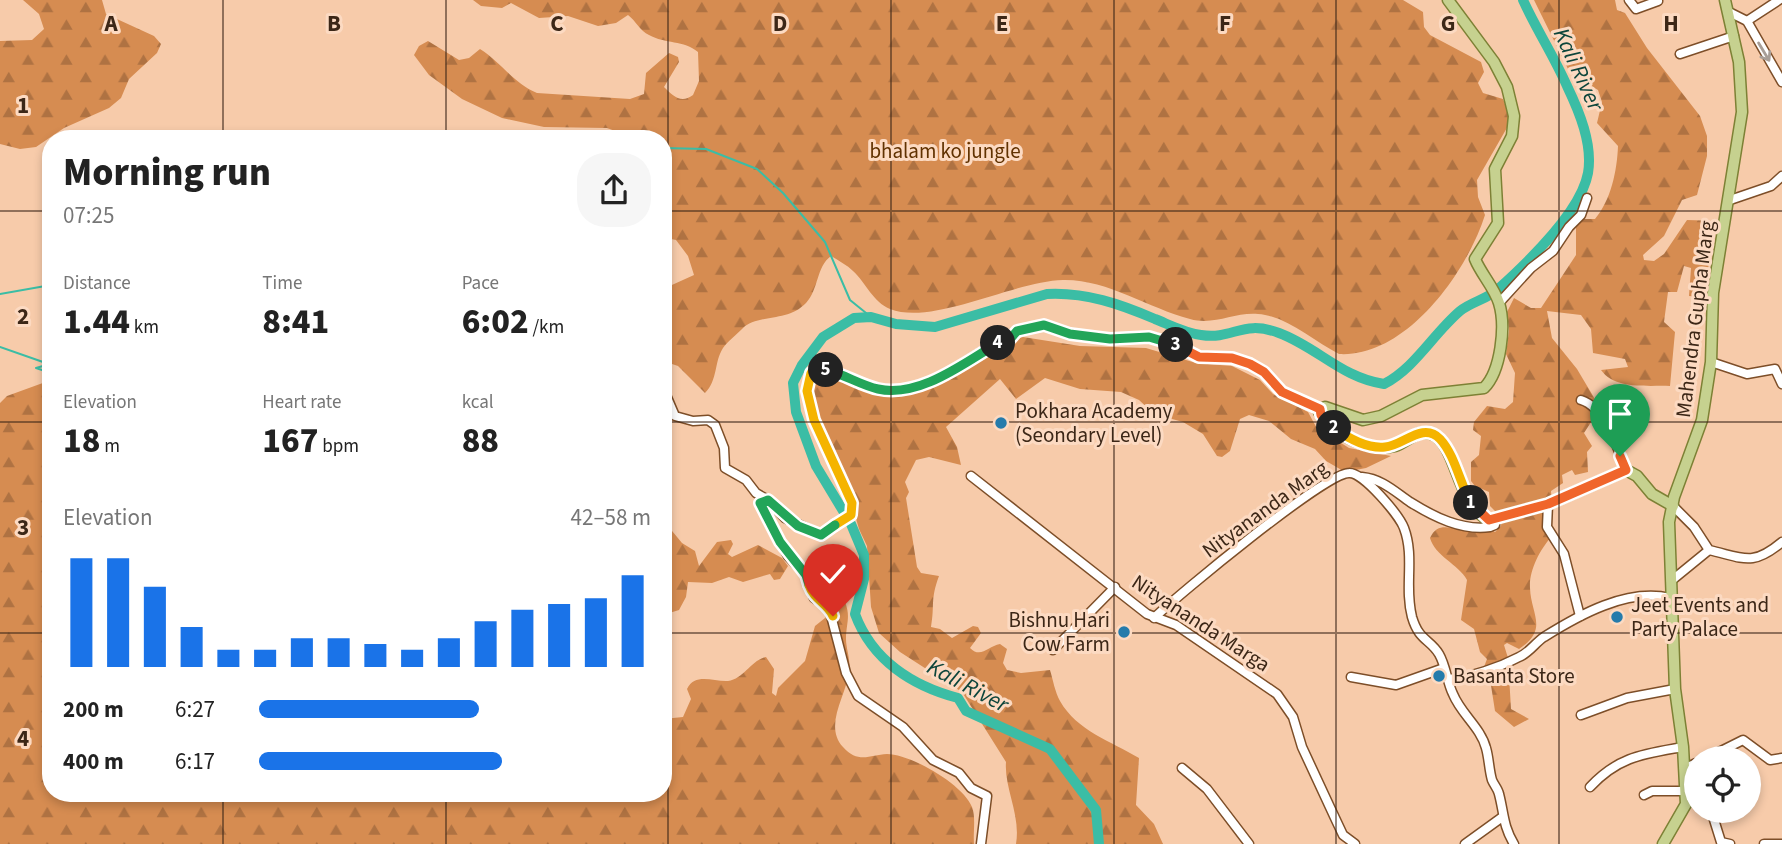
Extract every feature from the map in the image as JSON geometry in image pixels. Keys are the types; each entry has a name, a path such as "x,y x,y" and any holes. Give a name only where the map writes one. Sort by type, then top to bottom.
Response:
{"main road":[{"path":"1448,0 1494,62 1507,87 1514,116 1512,136 1495,169 1498,223 1475,261 1498,299 1501,333 1496,365 1484,388 1422,395 1374,419 1355,419 1329,408 1320,409 1325,420 1339,432 1372,446 1392,446 1420,433 1435,435 1444,445 1475,510 1483,517 1495,520 1548,504 1626,470 1637,476 1652,494 1673,506"},
{"name":"Mahendra Gupha Marg","path":"1684,747 1675,689 1667,535 1673,506 1702,420 1711,362 1714,286 1730,200 1742,112 1742,85 1725,0"},
{"name":"Mahendra Gupha Marg","path":"1663,844 1684,814"}],"street":[{"path":"1629,0 1636,9 1659,0"},
{"path":"1747,21 1779,0"},
{"path":"1729,12 1747,21 1782,82"},
{"path":"1681,54 1734,36"},
{"path":"1730,200 1771,186 1782,176"},
{"path":"1498,299 1553,251 1569,227 1581,215 1587,198"},
{"path":"672,409 675,416 693,421 708,420 715,425 724,449 725,468 746,480 798,526 821,535 849,516 852,503 818,431 807,391 811,373 819,369 880,390 911,389 971,361 1000,341 1011,338 1017,331 1044,325 1070,334 1110,339 1156,338 1199,357 1242,360 1264,372 1288,396 1320,409"},
{"path":"1711,362 1747,374 1774,369 1782,384"},
{"path":"1581,400 1590,404 1600,416 1626,470"},
{"name":"Nityananda Marg","path":"1154,618 1192,584 1302,500 1341,475 1350,472 1362,477 1398,516 1404,528 1410,554 1408,598 1413,620 1420,638 1439,652 1453,696 1486,746 1493,781 1499,793 1501,818"},
{"name":"Nityananda Marga","path":"971,476 1154,618 1176,625 1277,694 1293,717 1302,747 1343,835 1355,844"},
{"path":"1362,477 1375,478 1412,503 1457,526 1490,527 1495,526 1495,520"},
{"path":"765,499 760,503 780,542 806,575 814,598 829,608 846,673 858,696 903,727 933,760 959,773 971,788 987,796 981,844"},
{"path":"1548,504 1547,527 1564,554 1580,616"},
{"path":"1673,506 1695,527 1709,550 1747,560 1766,555 1782,542"},
{"path":"1669,583 1709,550"},
{"path":"1053,650 1115,587"},
{"path":"1448,679 1478,673 1519,658 1540,640 1580,616 1626,600 1670,598"},
{"path":"1351,677 1396,685 1444,668"},
{"path":"1581,715 1627,698 1675,689"},
{"path":"1731,746 1743,740 1751,746"},
{"path":"1590,787 1605,770 1649,751 1684,747"},
{"path":"1761,753 1770,760 1782,758"},
{"path":"1182,768 1207,789 1249,844"},
{"path":"1644,795 1652,791 1684,791"},
{"path":"1465,844 1501,818 1514,844"},
{"path":"1714,823 1717,837 1721,842 1730,844"},
{"path":"1764,844 1782,844"}],"green space":[{"path":"23,0 102,0 106,14 154,36 161,44 157,53 129,79 121,98 109,108 61,130 42,130 42,143 36,147 20,149 0,144 0,41 32,40 44,29 39,14"},
{"name":"bhalam ko jungle","path":"473,0 1403,0 1423,12 1424,27 1430,35 1481,62 1484,72 1478,83 1483,93 1503,99 1510,117 1508,126 1477,180 1478,197 1485,215 1464,261 1449,285 1410,327 1388,342 1364,352 1339,354 1290,324 1269,316 1249,314 1199,321 1096,284 1079,281 1043,282 951,308 908,313 884,306 853,271 831,256 823,266 806,303 782,316 749,324 727,343 720,353 712,382 705,393 678,366 672,364 672,285 694,275 688,256 676,240 672,239 672,130 544,127 502,118 462,99 429,75 414,55 419,46 428,41 459,60 469,58 480,49 521,84 537,93 630,99 644,94 646,73 669,53 678,57 679,62 664,87 674,96 685,99 693,95 699,81 698,52 693,48 649,35 628,15 616,23 598,26 568,16 539,18 511,3 502,8 481,6"},
{"path":"1534,0 1615,0 1617,10 1625,13 1647,48 1700,116 1707,136 1707,156 1697,195 1682,200 1664,236 1643,255 1644,260 1654,261 1664,254 1687,220 1718,221 1702,297 1689,296 1691,268 1684,266 1677,292 1668,292 1664,322 1675,332 1670,386 1632,385 1615,381 1601,370 1628,367 1625,359 1593,353 1591,329 1581,315 1547,311 1552,338 1577,369 1596,401 1595,416 1584,433 1592,446 1587,452 1588,472 1575,475 1572,470 1562,475 1563,483 1551,491 1553,514 1548,520 1551,537 1536,561 1530,581 1536,621 1534,635 1519,649 1507,643 1504,645 1508,658 1511,709 1529,719 1514,727 1495,711 1490,679 1484,667 1487,659 1480,652 1474,629 1461,620 1467,580 1437,550 1430,538 1442,527 1462,528 1481,523 1495,532 1501,526 1502,518 1490,506 1489,492 1475,486 1471,481 1471,462 1479,455 1481,436 1473,430 1474,422 1487,406 1505,409 1513,402 1515,373 1506,354 1509,331 1507,312 1514,298 1531,308 1541,308 1576,255 1576,225 1581,219 1595,219 1605,203 1615,175 1618,146 1597,123 1602,102 1598,90 1570,73"},
{"path":"1023,337 1080,346 1146,348 1196,363 1232,366 1260,380 1273,394 1308,412 1320,434 1327,434 1349,448 1391,456 1366,468 1345,472 1326,461 1315,449 1291,439 1269,421 1249,415 1240,419 1230,451 1222,457 1217,456 1203,434 1183,422 1154,414 1139,400 1121,392 1080,389 1045,378 1016,399 1000,379 946,427 957,447 961,465 929,457 916,460 905,482 909,492 906,498 917,567 921,573 939,576 931,627 940,629 952,638 973,626 978,627 981,633 970,648 974,651 981,652 1000,644 1007,649 1003,663 1007,670 1021,673 1050,670 1060,701 1076,720 1085,728 1139,758 1136,805 1154,824 1163,844 1016,844 1016,823 1007,782 1006,762 962,692 900,652 879,633 871,607 867,546 859,529 843,473 815,418 812,378 819,372 903,394 988,350"},
{"path":"42,383 42,802 672,802 672,718 683,717 691,699 687,689 690,684 700,679 734,680 766,657 774,669 772,693 776,696 778,688 805,661 815,626 845,602 848,612 846,639 849,667 836,720 837,738 848,752 859,757 897,755 922,765 947,780 967,798 972,807 974,844 0,844 0,403 7,396"},
{"path":"672,531 682,543 695,551 699,566 717,542 731,540 733,544 728,554 732,557 758,545 782,558 788,566 780,579 774,580 770,574 743,582 729,577 712,583 688,582 686,597 679,610 672,612"}],"waterway":[{"name":"Kali River","path":"1099,844 1096,810 1050,749 966,711 958,698 910,678 883,658 862,630 855,614 864,579 864,555 851,524 816,466 796,412 793,383 802,365 823,337 854,318 871,317 896,324 935,327 1047,294 1061,294 1116,304 1195,334 1212,336 1247,329 1266,329 1293,339 1342,369 1369,381 1384,384 1415,360 1460,311 1493,293 1522,266 1564,220 1583,188 1589,162 1584,128 1562,75 1523,0"},
{"path":"672,148 706,149 757,169 783,193 825,242 850,300 871,317"},
{"path":"0,294 42,287"},
{"path":"0,347 42,362"},
{"path":"42,366 36,368 42,370"}],"place":[{"name":"Pokhara Academy (Seondary Level)","path":"1001,423"},
{"name":"Jeet Events and Party Palace","path":"1617,617"},
{"name":"Bishnu Hari Cow Farm","path":"1124,632"},
{"name":"Basanta Store","path":"1439,676"}],"route":[{"path":"833,616 829,608 814,598 806,575 780,542 760,503 768,500 785,518 821,535 852,513 852,503 847,496 842,477 818,431 810,405 807,391 809,378 813,371 819,369 829,370 880,390 903,390 960,367 1000,341 1011,338 1017,331 1034,327 1044,325 1070,334 1119,340 1156,338 1199,357 1232,358 1259,368 1282,392 1320,409 1321,415 1332,426 1360,443 1380,448 1398,445 1415,434 1435,435 1444,445 1475,510 1489,520 1499,520 1548,504 1597,480 1626,470 1620,456"}]}
